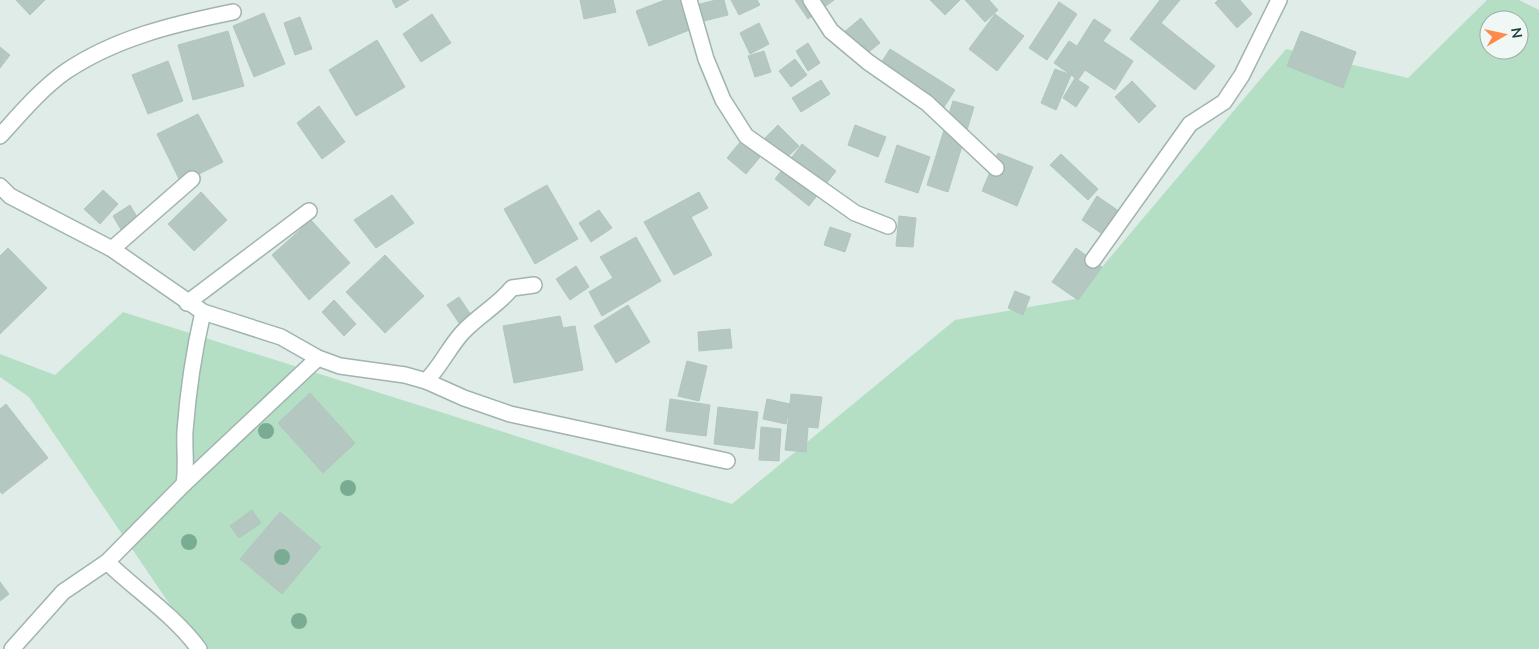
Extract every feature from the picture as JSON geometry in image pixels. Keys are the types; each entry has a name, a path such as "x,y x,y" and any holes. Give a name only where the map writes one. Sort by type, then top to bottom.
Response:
{"street":[{"path":"689,0 706,59 723,100 746,136 855,213 888,226"},
{"path":"811,0 831,31 868,62 927,103 996,168"},
{"path":"1092,260 1190,124 1224,102 1242,75 1279,0"},
{"path":"0,136 22,112 65,72 102,52 145,33 233,12"},
{"path":"112,249 192,179"},
{"path":"0,186 10,196 112,249 187,304 203,312 281,337 318,358 340,366 405,375 426,381 464,398 510,414 727,461"},
{"path":"187,304 309,211"},
{"path":"426,381 440,367 462,333 479,317 500,303 512,288 534,284"},
{"path":"184,484 186,467 185,432 192,372 203,312"},
{"path":"12,649 63,592 107,562 184,484 318,358"},
{"path":"107,562 134,588 174,620 199,649"}],"green space":[{"path":"1487,0 1519,0 1539,10 1539,649 200,649 29,397 0,377 0,354 55,375 123,312 732,504 955,320 1075,299 1286,49 1408,78"}],"building":[{"path":"16,0 45,0 30,15"},
{"path":"392,0 409,0 396,8"},
{"path":"580,0 613,0 616,12 584,19"},
{"path":"665,0 681,0 692,29 649,46 636,11"},
{"path":"724,0 728,15 700,22 696,5"},
{"path":"731,0 757,0 760,5 739,15"},
{"path":"795,0 834,0 808,19"},
{"path":"930,0 960,0 945,15"},
{"path":"965,0 989,0 998,10 985,22"},
{"path":"1160,0 1180,0 1161,23 1215,66 1195,90 1130,39"},
{"path":"1218,0 1240,0 1252,14 1237,28 1215,3"},
{"path":"1059,2 1077,14 1047,60 1029,48"},
{"path":"264,13 285,64 254,77 233,26"},
{"path":"432,14 451,43 421,62 403,34"},
{"path":"995,14 1024,36 997,71 969,49"},
{"path":"300,17 312,49 295,55 284,23"},
{"path":"861,18 880,43 856,62 837,38"},
{"path":"1094,19 1111,30 1103,41 1133,61 1115,90 1085,70 1078,80 1054,63 1069,41 1077,46"},
{"path":"759,23 769,44 750,54 740,33"},
{"path":"228,31 244,86 193,100 178,45"},
{"path":"1301,31 1356,52 1343,88 1287,66"},
{"path":"377,40 405,87 356,116 329,70"},
{"path":"808,43 820,63 808,71 796,51"},
{"path":"0,47 10,55 0,68"},
{"path":"890,49 955,90 937,118 873,76"},
{"path":"764,51 771,72 755,77 748,56"},
{"path":"795,59 807,75 791,87 779,71"},
{"path":"168,61 183,101 148,114 132,75"},
{"path":"1055,69 1071,75 1056,110 1041,103"},
{"path":"1075,78 1089,87 1076,107 1063,98"},
{"path":"821,80 830,94 801,112 792,98"},
{"path":"1132,81 1156,106 1139,123 1115,97"},
{"path":"953,101 974,107 948,192 927,185"},
{"path":"319,106 345,142 322,159 297,123"},
{"path":"198,114 223,162 181,183 157,134"},
{"path":"778,125 799,146 780,164 760,143"},
{"path":"855,125 886,137 878,157 848,145"},
{"path":"741,141 760,157 746,174 727,158"},
{"path":"802,144 836,171 809,206 775,179"},
{"path":"897,145 930,157 918,193 885,182"},
{"path":"998,153 1033,167 1017,206 982,191"},
{"path":"1061,154 1098,189 1088,200 1050,165"},
{"path":"547,185 578,239 535,264 504,209"},
{"path":"103,190 118,204 100,224 84,209"},
{"path":"201,192 227,220 194,251 168,224"},
{"path":"699,192 708,208 691,217 712,255 674,275 644,222"},
{"path":"392,195 414,223 376,248 354,220"},
{"path":"1097,196 1123,214 1108,238 1082,220"},
{"path":"130,205 140,222 123,233 113,216"},
{"path":"599,210 612,228 591,242 579,223"},
{"path":"899,216 916,218 913,247 896,246"},
{"path":"311,220 350,263 309,300 272,255"},
{"path":"830,227 851,234 845,252 824,245"},
{"path":"636,237 661,281 602,316 589,292 613,278 600,257"},
{"path":"8,248 47,288 0,334 0,256"},
{"path":"1076,248 1102,267 1078,300 1052,282"},
{"path":"385,255 424,296 385,333 346,292"},
{"path":"576,266 589,287 570,300 556,279"},
{"path":"1015,291 1030,297 1023,315 1008,308"},
{"path":"459,297 473,318 461,326 447,305"},
{"path":"334,300 356,324 344,336 322,312"},
{"path":"628,305 650,342 616,363 594,326"},
{"path":"560,316 563,328 575,326 583,370 514,383 503,326"},
{"path":"730,329 732,348 699,351 698,332"},
{"path":"687,361 707,366 699,401 678,396"},
{"path":"310,393 355,443 323,473 278,423"},
{"path":"791,394 822,397 818,428 808,427 806,452 785,450"},
{"path":"670,399 710,405 706,436 666,431"},
{"path":"767,399 790,404 786,424 763,419"},
{"path":"6,404 48,458 2,494 0,491 0,409"},
{"path":"718,407 758,412 754,449 714,444"},
{"path":"761,427 781,429 779,461 759,460"},
{"path":"252,510 261,523 239,538 230,526"},
{"path":"280,512 321,547 282,594 240,559"},
{"path":"0,582 9,594 0,601"}]}
